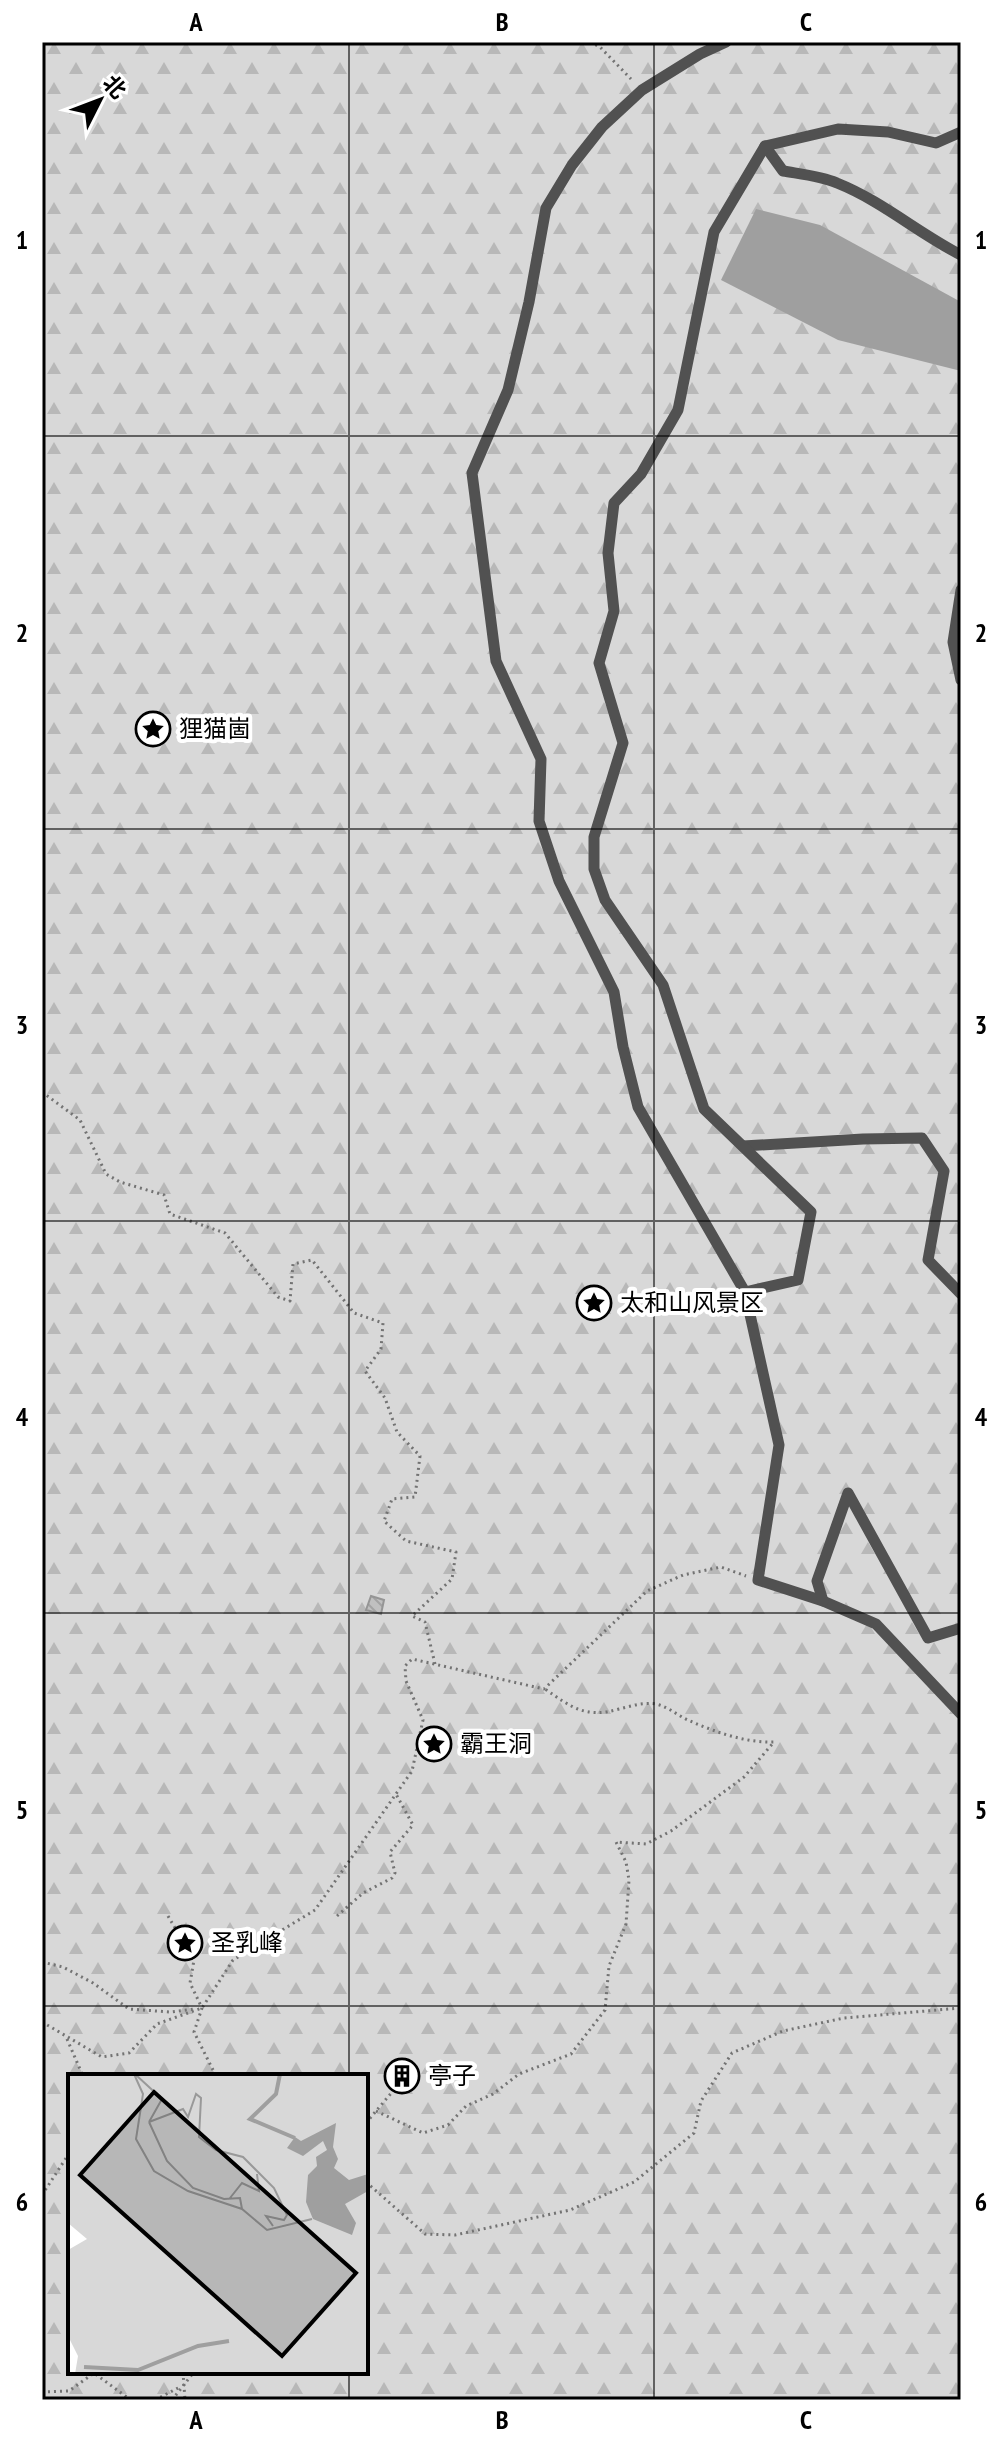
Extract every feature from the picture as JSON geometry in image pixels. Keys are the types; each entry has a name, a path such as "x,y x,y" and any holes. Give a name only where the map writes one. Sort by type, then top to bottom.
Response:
{"lane":[{"path":"726,42 700,54 642,90 602,127 572,165 546,208 529,302 508,390 472,473 496,661 541,759 539,821 559,881 614,992 623,1047 638,1107 745,1292 779,1445 758,1580 823,1601 876,1624 961,1714"},
{"path":"745,1292 798,1280 811,1212 704,1109 663,985 605,900 594,869 594,837 623,743 599,663 614,611 608,553 614,503 641,474 678,410 714,232 765,146 838,129 888,132 936,143 961,132"},
{"path":"765,146 783,171 835,181 883,206 961,255"},
{"path":"961,590 953,642 961,680"},
{"path":"743,1146 922,1138 944,1171 928,1260 961,1294"},
{"path":"823,1601 817,1581 848,1493 928,1638 961,1628"}],"path":[{"path":"590,42 600,47 642,90"},
{"path":"42,1092 80,1120 106,1174 120,1182 164,1195 170,1214 225,1233 278,1297 290,1301 293,1264 312,1260 354,1313 383,1323 381,1349 365,1371 385,1398 397,1432 420,1456 415,1497 392,1499 384,1521 406,1541 456,1552 452,1579 412,1616 425,1622 435,1664"},
{"path":"544,1689 647,1591 683,1575 721,1567 758,1580"},
{"path":"215,2074 194,2032 202,2008 233,1960 315,1910 412,1771 423,1720 406,1681 405,1666 412,1659 544,1689 575,1709 601,1714 638,1704 656,1704 736,1738 774,1742 744,1777 671,1831 646,1844 616,1842 626,1862 629,1880 626,1924 609,1966 605,2010 571,2054 519,2074 493,2094 466,2106 448,2125 423,2133 376,2111"},
{"path":"337,1916 363,1893 392,1878 395,1873 390,1852 413,1825 396,1794"},
{"path":"168,1916 194,1960 190,1983 202,2008"},
{"path":"42,1962 63,1967 93,1983 129,2009 170,2012 202,2008"},
{"path":"42,2022 102,2057 129,2053 157,2024 202,2008"},
{"path":"368,2184 425,2234 455,2235 570,2210 634,2182 694,2133 701,2101 732,2053 783,2031 844,2018 961,2008"},
{"path":"66,2036 82,2074"},
{"path":"368,2121 398,2085"},
{"path":"42,2195 68,2155"},
{"path":"42,2392 69,2391 93,2374"},
{"path":"95,2374 128,2398 139,2400"},
{"path":"183,2374 185,2400"},
{"path":"172,2400 192,2374"},
{"path":"155,2400 184,2385"}],"green space":[{"path":"42,42 961,42 961,2400 42,2400"}],"shaded area":[{"path":"756,209 820,225 961,302 961,371 838,340 721,280"}],"building":[{"path":"371,1596 384,1600 381,1614 366,1610"},
{"name":"亭子","path":"402,2069 408,2075 402,2081 396,2075"}],"place":[{"name":"狸猫崮","path":"153,729"},
{"name":"太和山风景区","path":"594,1303"},
{"name":"霸王洞","path":"434,1744"},
{"name":"圣乳峰","path":"185,1943"},
{"name":"亭子","path":"402,2076"}]}
